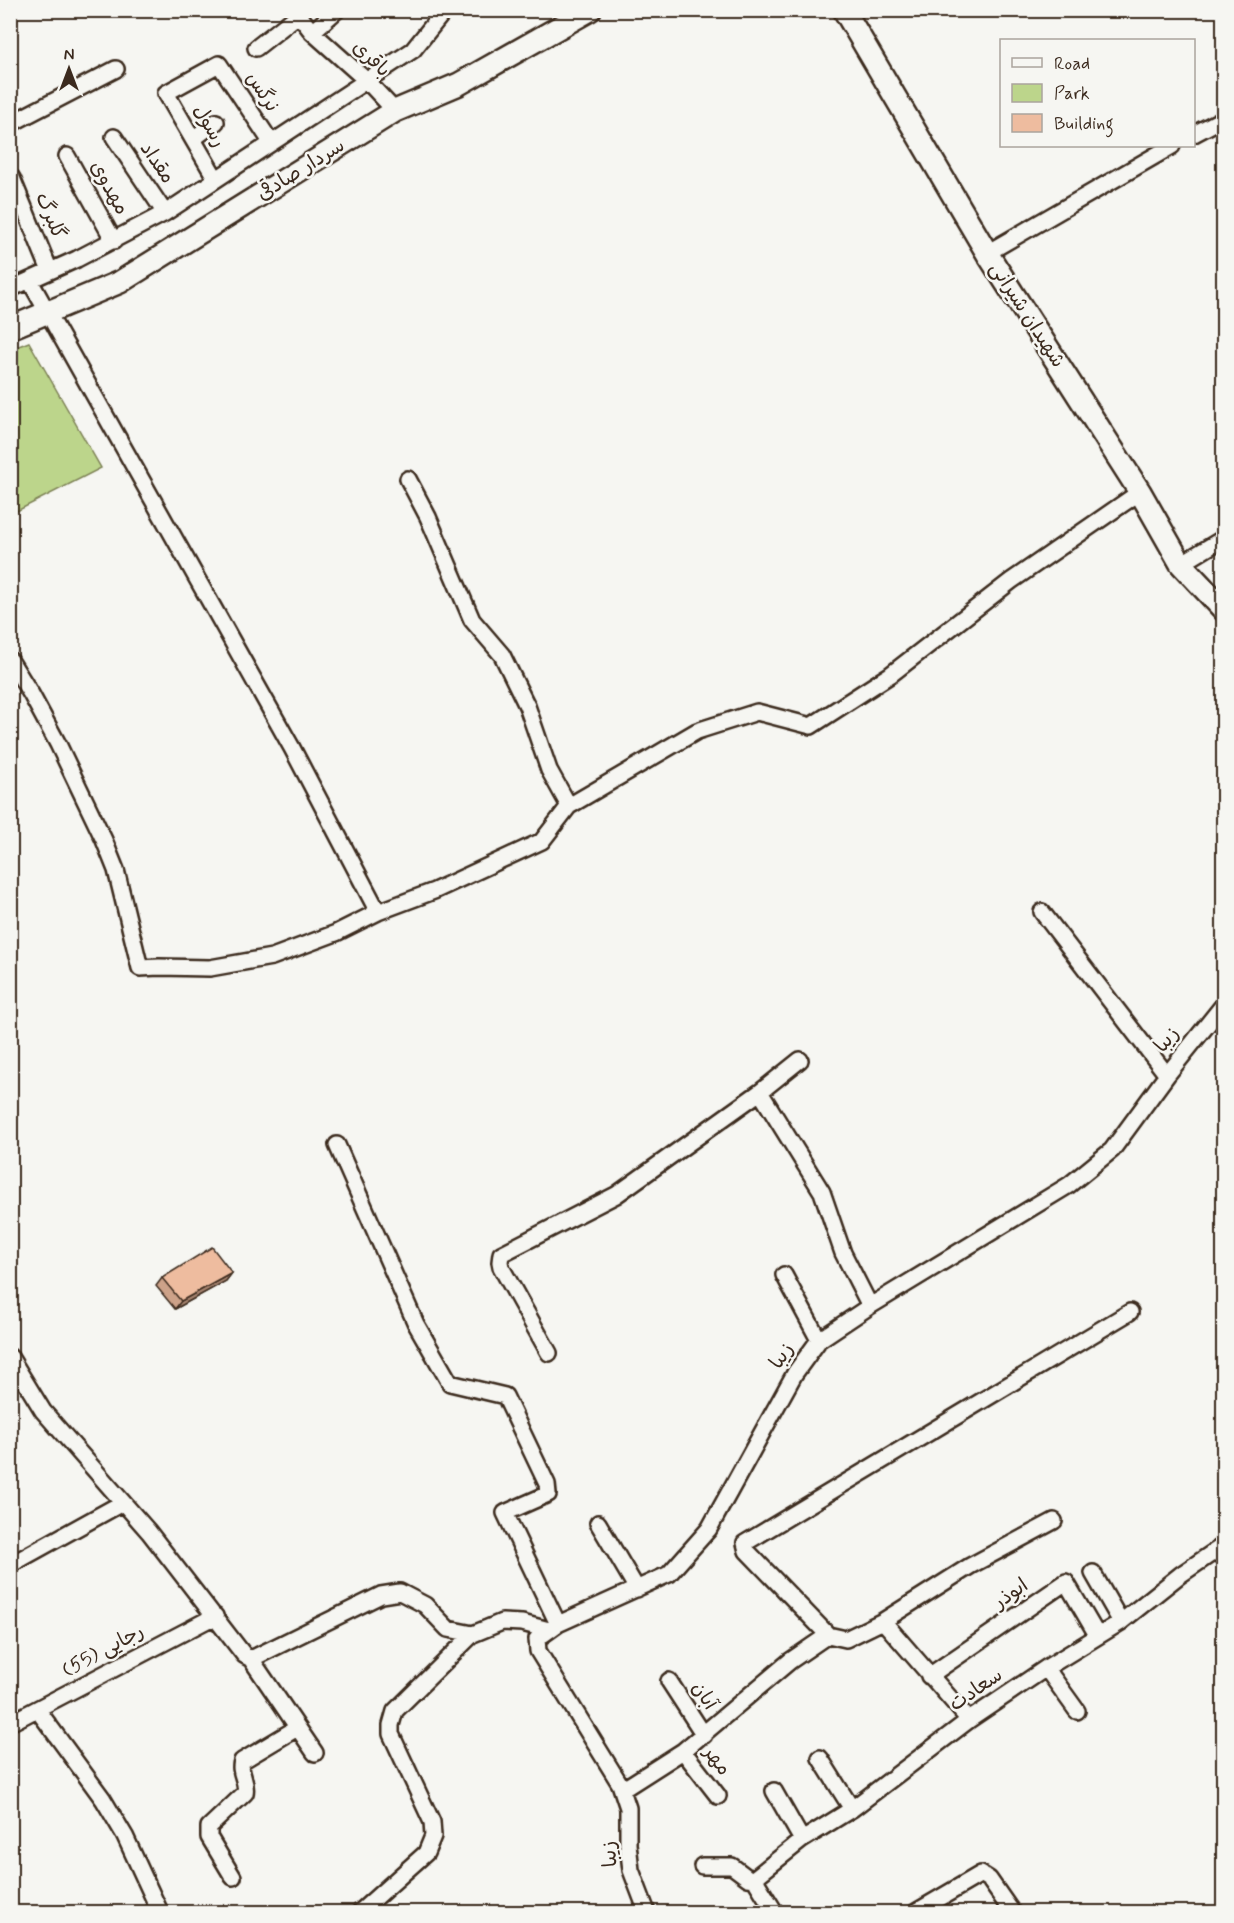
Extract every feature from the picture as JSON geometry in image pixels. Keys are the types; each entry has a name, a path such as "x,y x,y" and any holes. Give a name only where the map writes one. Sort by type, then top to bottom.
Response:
{"street":[{"path":"312,32 337,10"},
{"path":"10,289 114,241 165,213 413,50 445,10"},
{"name":"سردار صادقی","path":"10,328 120,282 395,111 459,84 590,10"},
{"name":"شهیدان شیرانی","path":"844,10 987,253 1140,492 1181,564 1224,610"},
{"path":"255,48 296,13"},
{"name":"باقری","path":"296,13 312,32 367,81 395,111"},
{"name":"رسول","path":"216,179 166,93 219,64"},
{"name":"نرگس","path":"219,64 271,142"},
{"path":"10,124 116,69"},
{"path":"1195,133 1224,117"},
{"path":"193,139 216,122"},
{"name":"مقداد","path":"114,136 165,213"},
{"path":"987,253 1170,147"},
{"name":"مهدوی","path":"67,156 114,241"},
{"name":"گلبرگ","path":"12,178 50,271"},
{"path":"30,280 292,748 378,912"},
{"path":"408,479 428,517 472,621 502,655 527,706 549,770 569,806"},
{"path":"10,660 58,744 104,840 116,870 140,968 210,968 272,957 336,933 378,912 434,891 542,842 569,806 697,731 757,711 811,726 890,675 1011,581 1140,492"},
{"path":"1181,564 1224,538"},
{"path":"1042,912 1167,1075"},
{"name":"زیبا","path":"647,1912 631,1870 628,1808 620,1784 538,1651 537,1639 553,1627 669,1574 709,1529 795,1373 819,1340 870,1306 1069,1185 1112,1150 1167,1075 1224,1004"},
{"path":"549,1353 501,1267 501,1254 616,1195 760,1092 800,1060"},
{"path":"760,1092 822,1192 843,1253 870,1306"},
{"path":"336,1145 416,1324 450,1383 505,1396 547,1484 548,1494 505,1513 553,1627"},
{"path":"784,1275 819,1340"},
{"path":"1054,1521 970,1566 883,1621 846,1639 828,1635 747,1551 745,1543 1130,1312"},
{"path":"10,1357 43,1411 149,1532 244,1655 250,1659 315,1753"},
{"path":"10,1564 122,1503"},
{"path":"598,1523 638,1589"},
{"name":"سعادت","path":"757,1878 802,1840 852,1809 969,1720 1097,1635 1121,1622 1180,1575 1224,1545"},
{"path":"1093,1573 1121,1622"},
{"name":"ابوذر","path":"929,1676 1066,1582 1097,1635"},
{"path":"250,1659 381,1595 400,1592 425,1605 448,1629 473,1634"},
{"name":"رجایی (55)","path":"10,1723 215,1616"},
{"path":"883,1621 969,1720"},
{"path":"360,1912 426,1853 433,1836 432,1822 392,1734 395,1711 473,1634 502,1622 553,1627"},
{"path":"622,1790 704,1735 790,1661 828,1635"},
{"path":"1046,1668 1077,1711"},
{"name":"آبان","path":"669,1681 704,1735"},
{"path":"37,1709 103,1799 125,1836 160,1912"},
{"path":"233,1877 209,1837 209,1827 245,1793 242,1761 297,1728"},
{"name":"مهر","path":"683,1750 718,1796"},
{"path":"820,1758 852,1809"},
{"path":"774,1791 802,1840"},
{"path":"702,1866 732,1866 748,1878 757,1878 775,1912"},
{"path":"916,1912 981,1874 989,1879 1012,1912"}],"green space":[{"path":"29,342 101,468 11,514 11,349"}],"building":[{"path":"212,1247 232,1273 181,1301 162,1278"}]}
